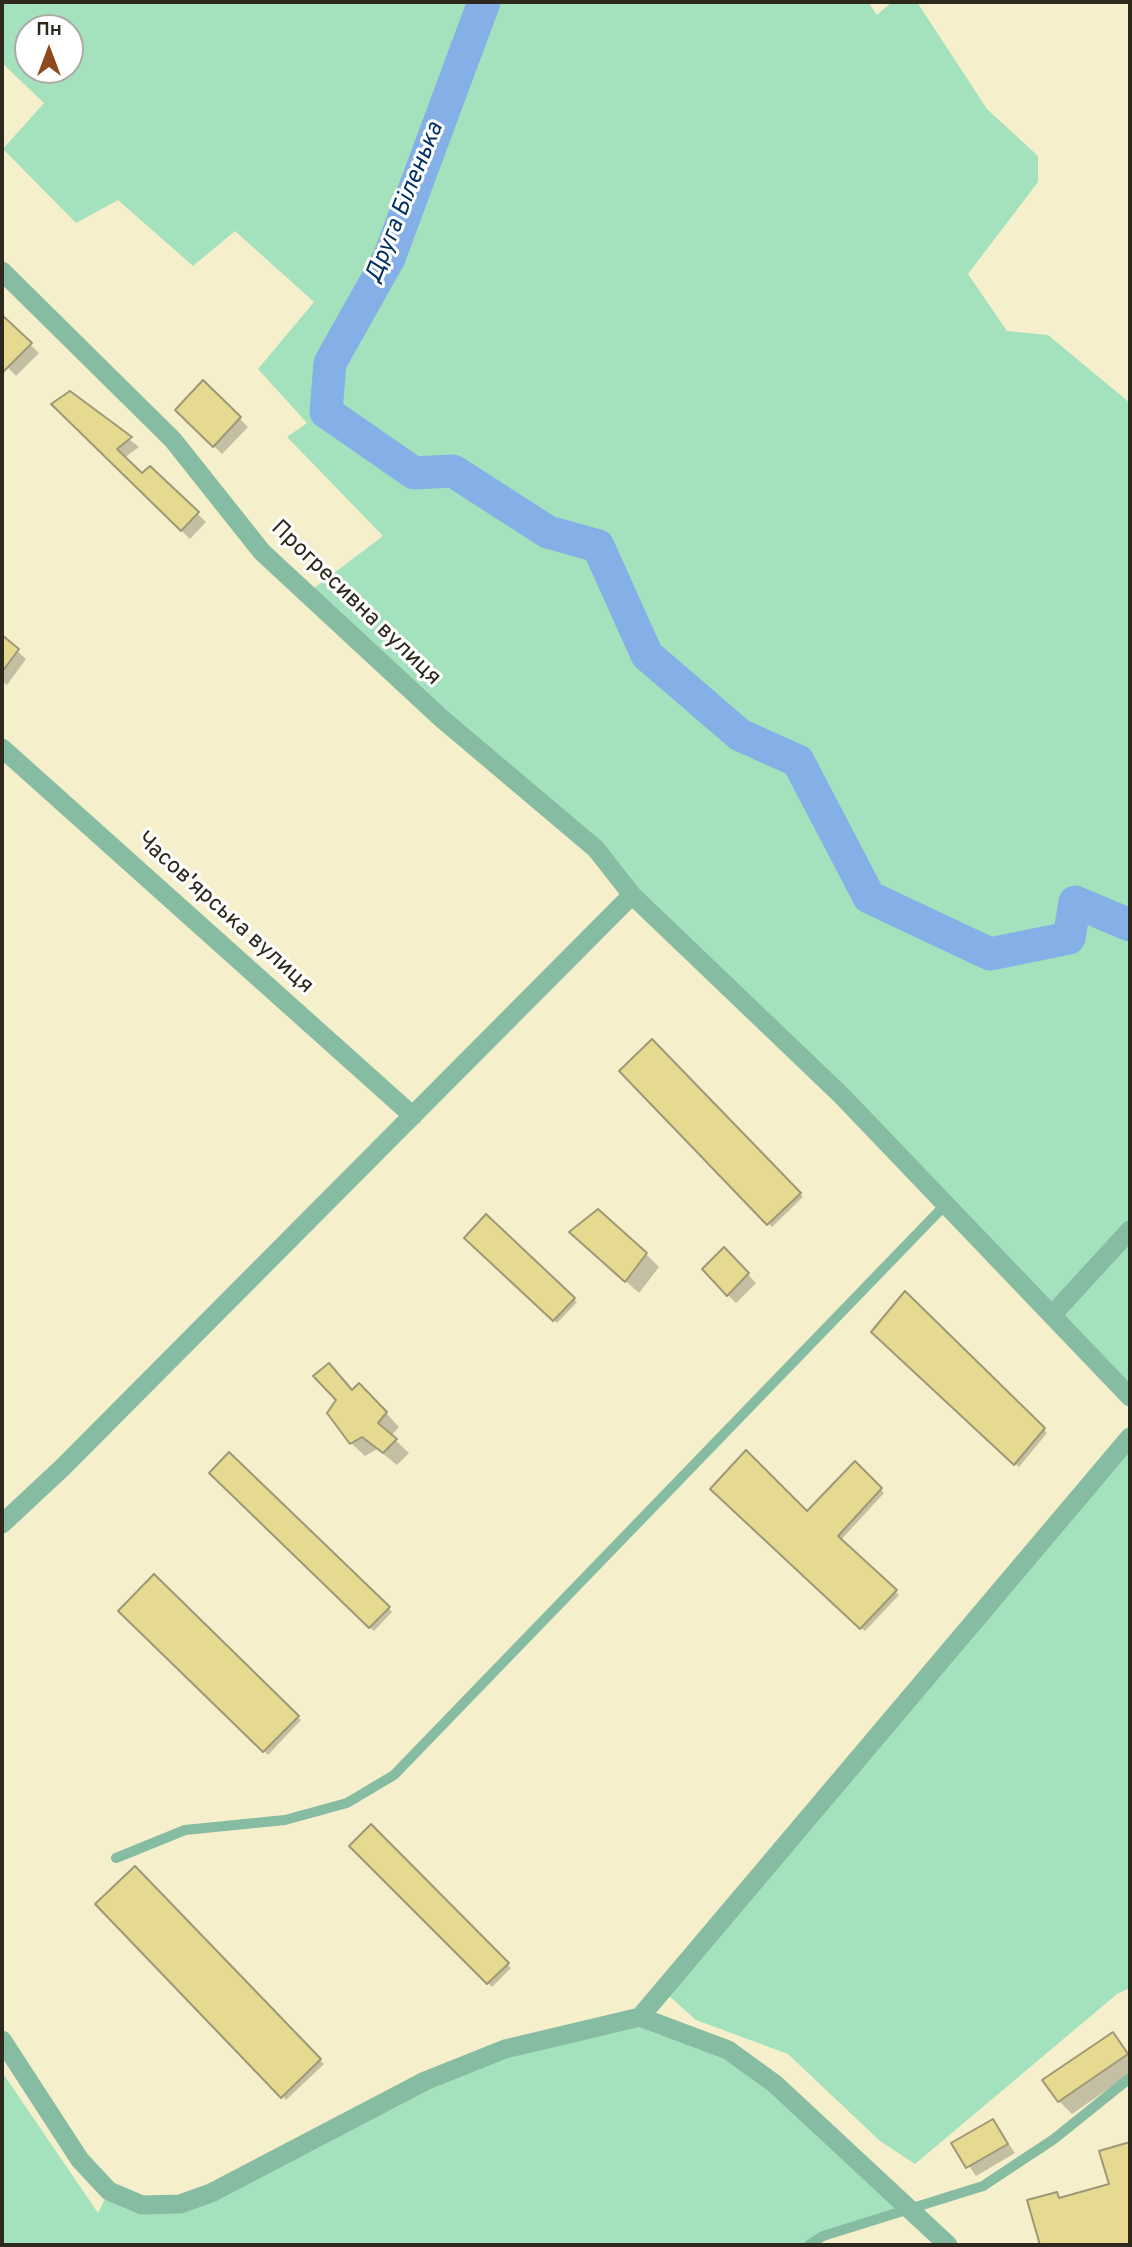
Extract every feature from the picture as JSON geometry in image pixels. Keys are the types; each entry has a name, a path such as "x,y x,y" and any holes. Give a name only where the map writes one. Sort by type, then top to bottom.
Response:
{"street":[{"name":"Прогресивна вулиця","path":"2,271 173,440 262,552 441,718 596,849 632,895 842,1096 1130,1396"},
{"name":"Часов'ярська вулиця","path":"2,748 413,1116"},
{"path":"2,1524 62,1468 632,895"},
{"path":"1053,1314 1130,1230"},
{"path":"640,2017 1130,1437"},
{"path":"2,2040 80,2160 109,2191 142,2205 180,2204 211,2193 425,2081 505,2049 640,2017 728,2050 775,2084 948,2245"}],"lane":[{"path":"116,1858 186,1830 285,1820 347,1803 394,1775 946,1204"},
{"path":"810,2245 823,2236 983,2186 1054,2139 1130,2078"}],"green space":[{"path":"2,2 868,2 877,15 892,2 917,2 987,109 1038,156 1038,182 968,274 1007,331 1048,335 1130,403 1130,1397 596,849 306,594 383,536 287,437 307,423 258,369 314,302 235,231 193,266 118,200 76,223 3,149 44,103 24,84 84,84 84,14 14,14 14,74 2,63"},
{"path":"1130,1437 1130,1988 1117,1994 915,2164 880,2141 788,2054 696,2020 668,1995"},
{"path":"640,2017 728,2050 911,2210 809,2245 2,2245 2,2072 98,2213 109,2191 180,2204 425,2081"}],"building":[{"path":"2,315 32,343 2,373"},
{"path":"203,380 241,417 213,447 175,410"},
{"path":"70,391 132,437 117,449 142,473 150,466 199,512 181,531 51,404"},
{"path":"2,635 19,649 2,672"},
{"path":"652,1039 801,1193 767,1225 619,1071"},
{"path":"598,1209 647,1253 625,1282 569,1232"},
{"path":"486,1214 575,1298 553,1321 464,1238"},
{"path":"724,1247 749,1273 727,1296 702,1269"},
{"path":"905,1291 1045,1428 1014,1465 871,1332"},
{"path":"329,1363 352,1390 359,1383 387,1412 378,1423 397,1439 383,1453 362,1437 350,1444 327,1413 336,1400 313,1376"},
{"path":"746,1450 807,1511 855,1461 882,1488 838,1536 897,1590 860,1629 710,1489"},
{"path":"229,1452 390,1607 369,1628 209,1473"},
{"path":"154,1574 299,1716 263,1752 118,1611"},
{"path":"371,1824 509,1963 487,1984 349,1846"},
{"path":"135,1866 321,2059 281,2098 95,1904"},
{"path":"1113,2032 1128,2054 1058,2102 1042,2080"},
{"path":"993,2119 1008,2144 966,2168 951,2143"},
{"path":"1130,2142 1130,2245 1040,2245 1027,2200 1057,2192 1059,2198 1109,2184 1099,2151"}],"waterway":[{"name":"Друга Біленька","path":"484,2 389,258 330,363 326,412 414,473 453,471 548,532 598,546 647,655 740,735 798,761 869,897 990,954 1069,938 1075,902 1130,925"}]}
